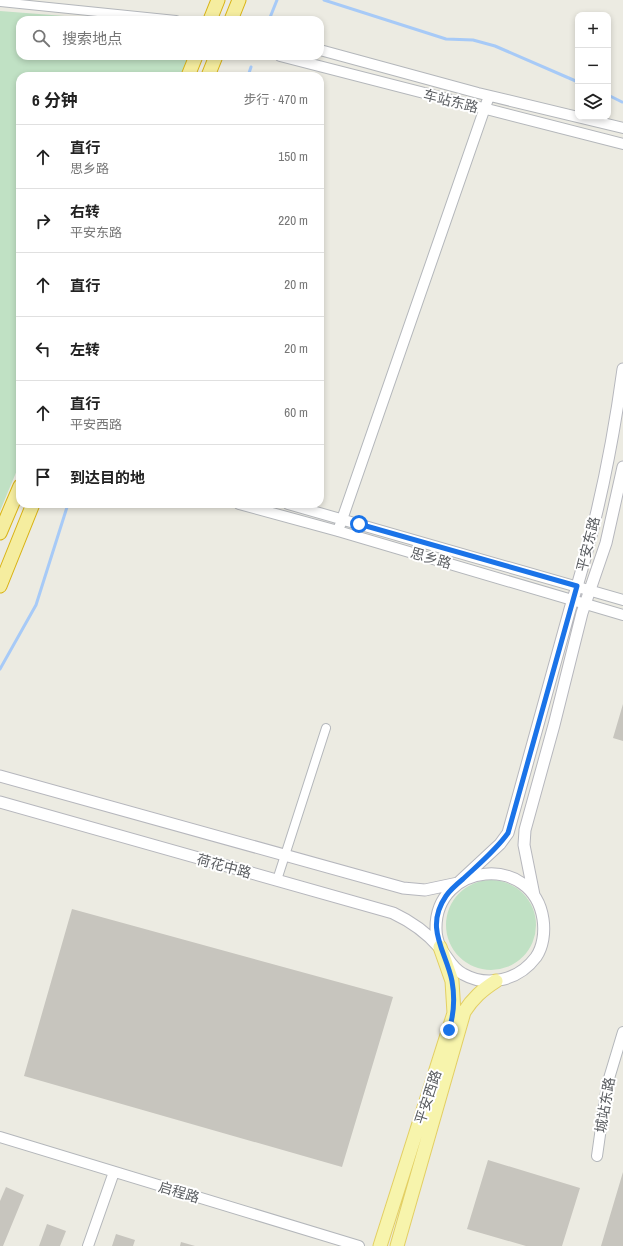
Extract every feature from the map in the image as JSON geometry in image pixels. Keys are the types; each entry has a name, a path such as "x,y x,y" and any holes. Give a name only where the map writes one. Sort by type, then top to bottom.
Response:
{"highway":[{"path":"212,16 218,0"},
{"path":"233,16 239,0"},
{"path":"190,72 194,60"},
{"path":"210,72 214,60"},
{"path":"0,534 16,496"},
{"path":"0,586 31,508"}],"main road":[{"name":"平安东路","path":"458,884 500,844 508,833 577,586 599,500 617,415 623,369"},
{"name":"平安东路","path":"534,895 524,845 524,830 586,603 606,543 623,467"},
{"path":"0,776 403,888 425,890 458,884"},
{"name":"荷花中路","path":"0,802 393,913 416,927 440,947"},
{"path":"490,873 501,874 522,883 534,895 542,910 545,927 542,943 536,956 526,968 514,977 496,982 479,981 462,974 449,962 440,947 436,930 438,912 446,896 458,884 473,876 490,873"},
{"name":"平安西路","path":"380,1246 454,1013 452,981 440,947"},
{"name":"平安西路","path":"397,1246 464,1012 480,991 496,982"}],"street":[{"path":"0,2 137,16"},
{"name":"车站东路","path":"324,51 489,96 623,128"},
{"name":"车站东路","path":"295,60 485,110 623,144"},
{"path":"338,531 489,96"},
{"name":"思乡路","path":"254,508 338,531 623,615"},
{"name":"思乡路","path":"302,508 623,600"},
{"path":"277,880 326,728"},
{"name":"城站东路","path":"597,1156 607,1084 623,1032"},
{"name":"启程路","path":"0,1137 359,1246"},
{"path":"88,1246 114,1172"}],"green space":[{"path":"0,11 64,16 16,16 16,60 187,60 182,72 16,72 16,473 0,511"},
{"path":"491,880 508,883 523,893 533,908 536,925 533,942 523,957 508,967 491,970 474,967 459,957 449,942 446,925 449,908 459,893 474,883"}],"building":[{"path":"623,704 623,741 613,738"},
{"path":"72,909 393,997 342,1167 24,1076"},
{"path":"488,1160 580,1188 562,1246 526,1246 467,1229"},
{"path":"623,1172 623,1246 601,1246"},
{"path":"6,1187 24,1195 3,1246 0,1246 0,1201"},
{"path":"47,1224 66,1231 60,1246 39,1246"},
{"path":"116,1234 135,1240 133,1246 112,1246"},
{"path":"181,1242 195,1246 180,1246"}],"waterway":[{"path":"271,16 277,0"},
{"path":"324,0 446,39 473,40 495,46 575,81"},
{"path":"249,72 251,67"},
{"path":"611,96 622,102"},
{"path":"0,669 36,605 67,508"}],"route":[{"path":"359,524 577,586 508,833 500,844 446,896 438,912 436,930 440,947 452,981 454,1013 449,1030"}]}
